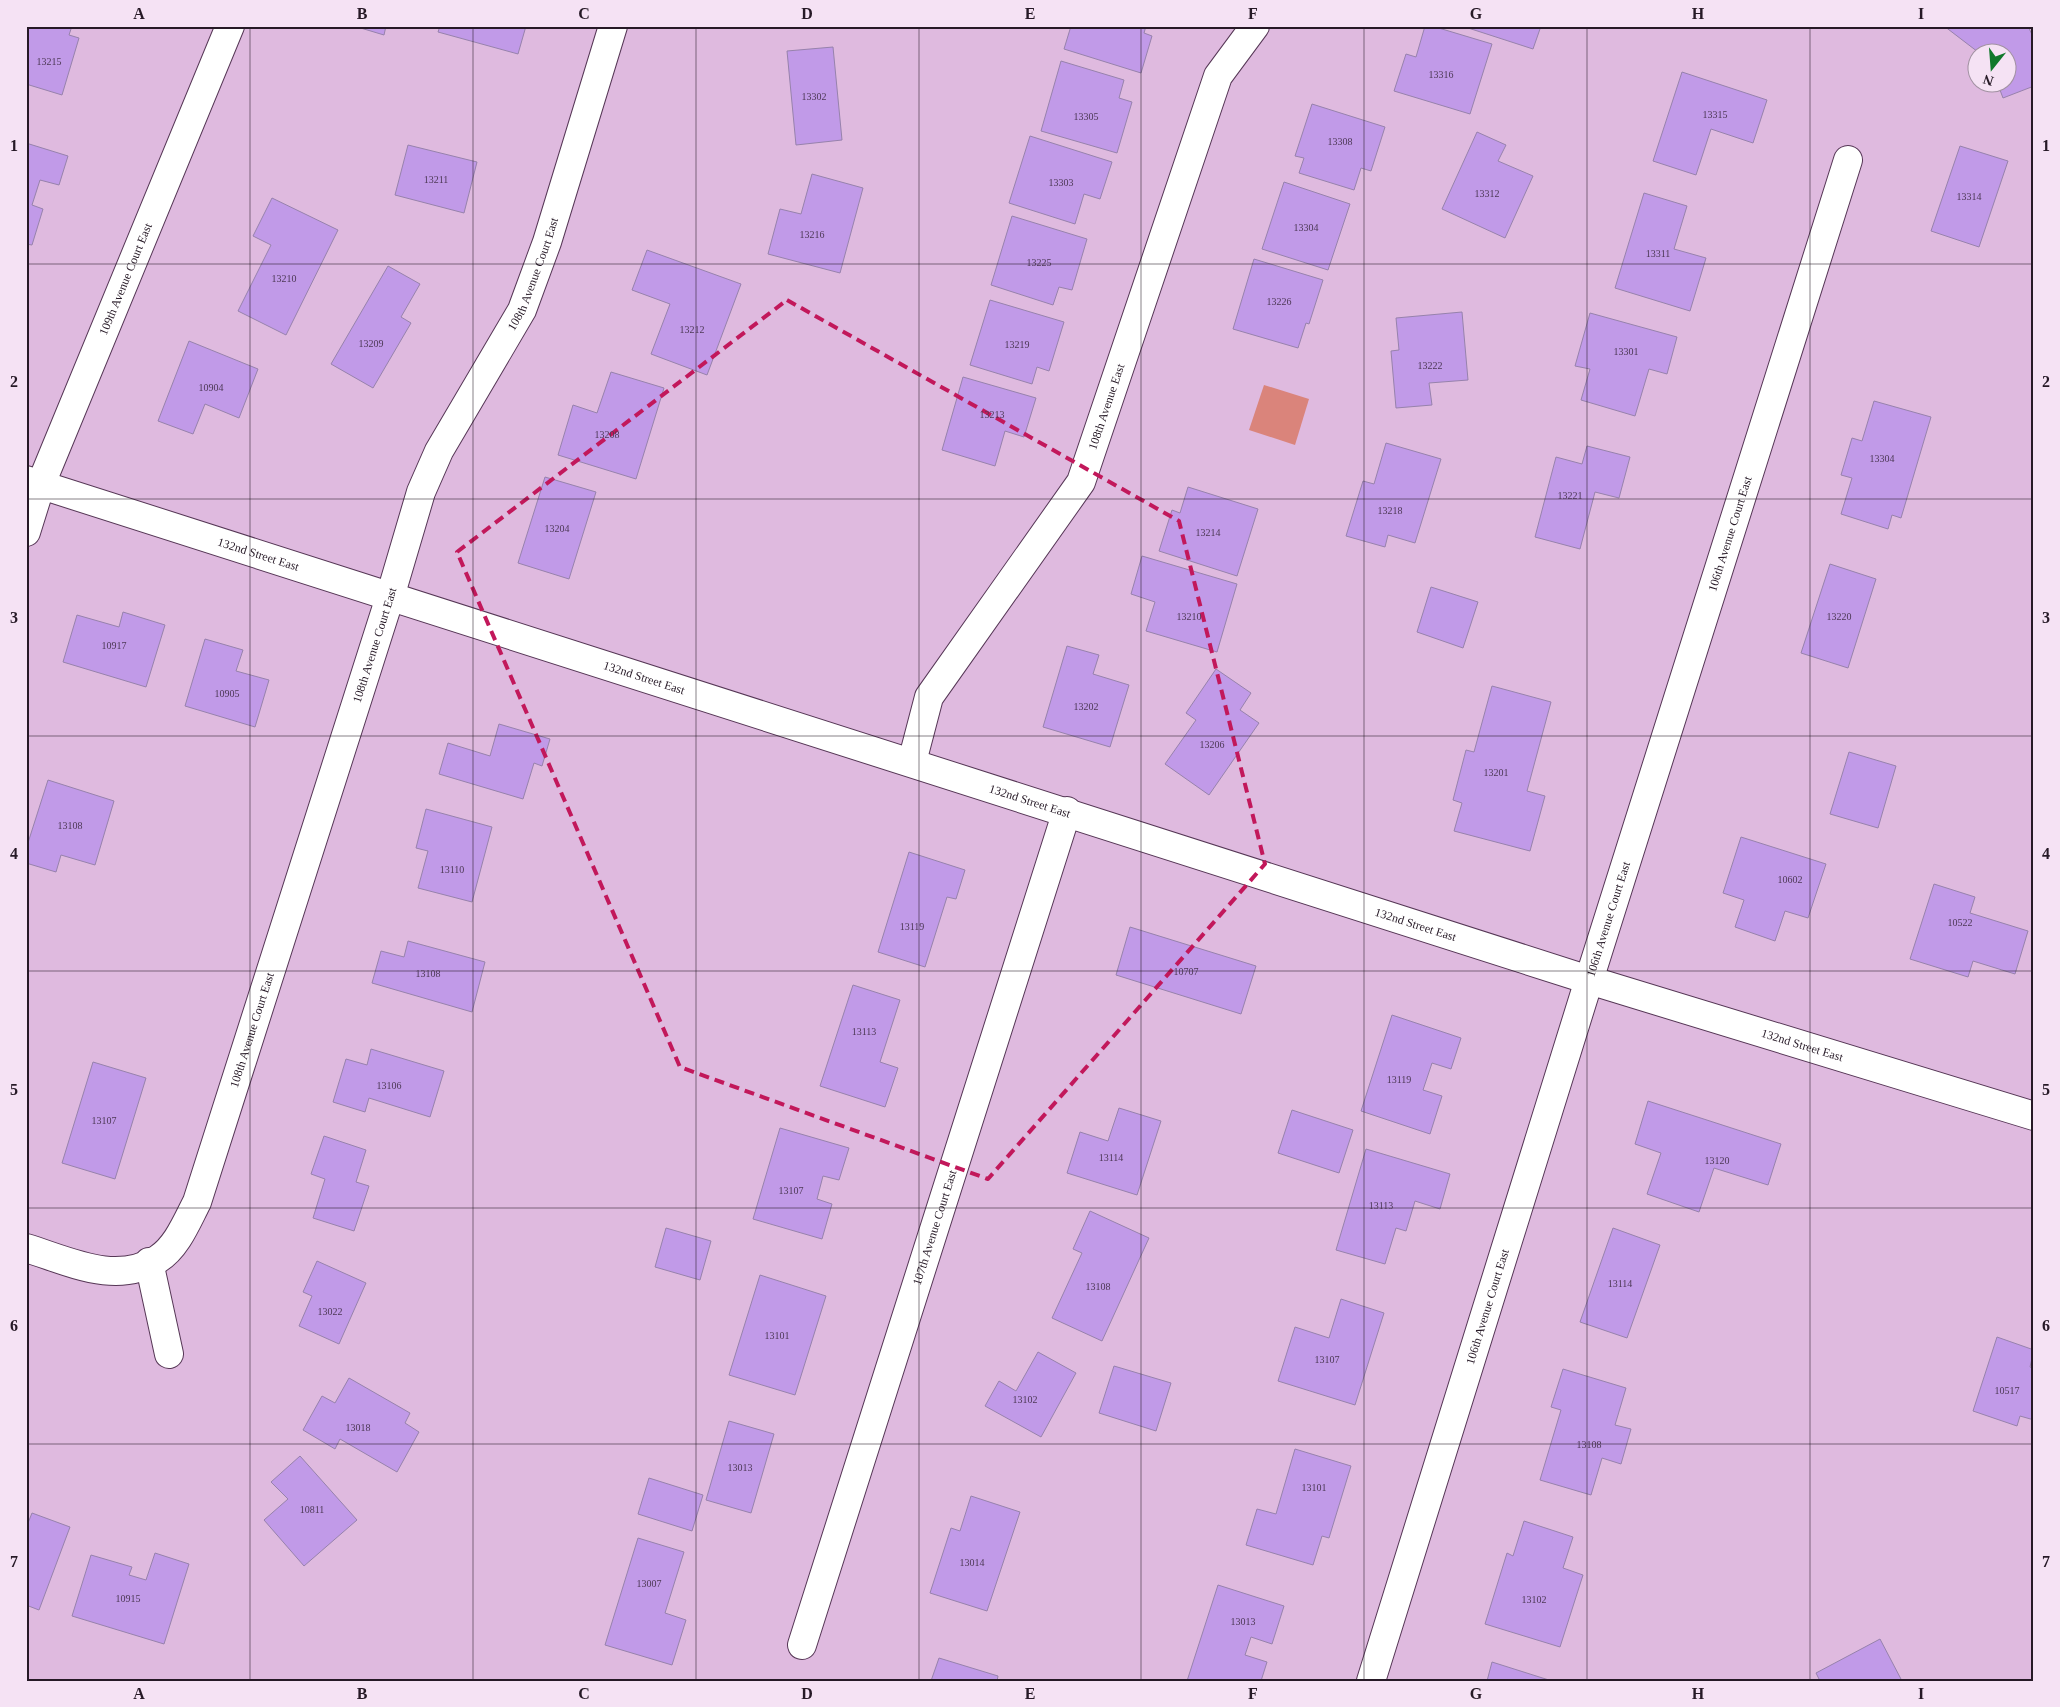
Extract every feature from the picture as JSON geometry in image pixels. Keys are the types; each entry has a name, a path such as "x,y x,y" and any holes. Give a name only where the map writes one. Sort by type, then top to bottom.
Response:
{"street":[{"name":"109th Avenue Court East","path":"26,532 34,482 230,26"},
{"name":"108th Avenue Court East","path":"26,1248 100,1271 114,1273 158,1259 171,1247 197,1202 422,492 439,451 522,310 547,242 613,26"},
{"name":"108th Avenue East","path":"912,762 929,697 1081,482 1218,76 1255,26"},
{"name":"106th Avenue Court East","path":"1371,1681 1589,980 1848,160"},
{"name":"132nd Street East","path":"34,482 1589,980 2034,1116"},
{"name":"107th Avenue Court East","path":"802,1645 1066,811"},
{"path":"148,1262 170,1354"}],"highlighted area":[{"path":"787,300 1179,521 1265,864 988,1179 680,1067 457,552"}],"shaded area":[{"path":"1264,385 1309,399 1295,445 1249,430"}],"building":[{"path":"26,26 72,26 69,35 79,38 62,95 26,84"},
{"path":"354,26 386,26 384,35"},
{"path":"440,26 526,26 518,54 438,32"},
{"path":"1071,26 1146,26 1144,33 1152,36 1141,73 1064,49"},
{"path":"1425,26 1432,26 1492,44 1470,114 1394,91 1406,54 1416,57"},
{"path":"1462,26 1541,26 1533,49"},
{"path":"1944,26 2028,26 2034,39 2034,86 2003,98 2001,92 2018,92 2018,42 1968,42 1968,44"},
{"path":"833,47 842,140 796,145 787,51"},
{"path":"1061,61 1124,80 1119,98 1132,102 1117,153 1041,131"},
{"path":"1682,72 1767,100 1753,143 1711,129 1696,175 1653,161"},
{"path":"1312,104 1385,127 1371,171 1361,168 1354,190 1299,173 1304,158 1295,156"},
{"path":"1477,132 1506,145 1498,161 1533,176 1505,238 1442,209"},
{"path":"1030,136 1112,162 1100,199 1084,194 1075,224 1009,203"},
{"path":"26,143 68,156 59,185 40,180 32,205 43,209 32,245 26,244"},
{"path":"408,145 477,162 464,213 395,195"},
{"path":"1960,146 2008,161 1979,247 1931,231"},
{"path":"812,174 863,188 840,273 768,254 780,209 801,214"},
{"path":"1284,182 1350,204 1328,270 1262,249"},
{"path":"1644,193 1687,206 1674,249 1706,258 1690,311 1615,288"},
{"path":"272,198 338,230 286,335 238,311 271,245 253,236"},
{"path":"1012,216 1087,239 1072,290 1059,287 1053,305 991,285"},
{"path":"647,250 741,284 707,375 651,354 670,304 632,290"},
{"path":"1254,259 1323,280 1309,324 1306,323 1298,348 1233,329"},
{"path":"388,266 420,284 401,317 411,323 373,388 331,364"},
{"path":"990,300 1064,322 1049,371 1037,367 1032,384 970,365"},
{"path":"1462,312 1468,380 1429,383 1432,405 1396,408 1391,351 1399,350 1396,318"},
{"path":"1590,313 1677,337 1667,374 1649,369 1635,416 1581,400 1590,369 1575,366"},
{"path":"189,341 258,369 239,418 205,404 193,434 158,421"},
{"path":"611,372 664,388 636,479 558,455 573,405 597,413"},
{"path":"963,377 1036,398 1024,437 1005,431 995,466 942,450"},
{"path":"1874,401 1931,417 1901,518 1892,515 1888,529 1841,514 1852,478 1841,475 1852,438 1862,441"},
{"path":"1386,443 1441,459 1415,543 1388,535 1385,547 1346,536 1363,481 1374,484"},
{"path":"1587,446 1630,457 1619,498 1595,492 1580,549 1535,537 1556,457 1582,464"},
{"path":"545,477 596,492 569,579 518,563"},
{"path":"1188,487 1258,509 1237,576 1159,551 1172,510 1180,513"},
{"path":"1142,556 1237,584 1217,652 1146,631 1155,602 1131,594"},
{"path":"1830,564 1876,579 1848,668 1801,653"},
{"path":"1431,587 1478,602 1463,648 1417,632"},
{"path":"123,612 165,625 146,687 63,662 77,615 119,627"},
{"path":"205,639 243,650 236,671 269,680 255,727 185,706"},
{"path":"1067,646 1099,655 1093,674 1129,685 1110,747 1043,727"},
{"path":"1216,669 1251,693 1240,710 1259,723 1209,795 1165,764 1196,720 1186,713"},
{"path":"1492,686 1551,702 1527,791 1545,796 1530,851 1454,831 1462,803 1453,800 1466,750 1474,752"},
{"path":"499,724 550,739 542,766 534,763 523,799 439,774 448,743 490,756"},
{"path":"1849,752 1896,766 1878,828 1830,814"},
{"path":"48,780 114,801 95,865 61,855 56,872 26,863 26,849"},
{"path":"426,809 492,827 472,902 418,888 428,851 416,848"},
{"path":"1741,837 1826,864 1808,918 1785,911 1775,941 1735,927 1744,900 1723,893"},
{"path":"909,852 965,870 956,899 947,897 925,967 878,952"},
{"path":"1934,884 1975,897 1970,913 2028,931 2015,974 1973,961 1968,977 1910,959"},
{"path":"1130,927 1256,966 1241,1014 1116,975"},
{"path":"408,941 485,962 472,1012 372,983 381,951 404,957"},
{"path":"853,985 900,1000 880,1062 898,1068 885,1107 820,1086"},
{"path":"1392,1015 1461,1038 1451,1069 1432,1063 1423,1090 1442,1096 1430,1134 1361,1111"},
{"path":"371,1049 444,1071 430,1117 369,1098 365,1112 333,1102 346,1059 367,1065"},
{"path":"93,1062 146,1078 115,1179 62,1163"},
{"path":"1648,1101 1781,1144 1768,1185 1714,1168 1699,1212 1647,1194 1661,1153 1635,1144"},
{"path":"1119,1108 1161,1121 1137,1195 1067,1173 1080,1132 1108,1141"},
{"path":"1292,1110 1353,1130 1339,1173 1278,1153"},
{"path":"780,1128 849,1148 839,1180 823,1176 817,1199 832,1204 822,1239 753,1219"},
{"path":"324,1136 366,1150 356,1182 369,1186 354,1231 313,1218 325,1179 311,1174"},
{"path":"1366,1149 1450,1174 1440,1209 1415,1201 1406,1231 1396,1228 1385,1264 1336,1250"},
{"path":"1090,1211 1149,1238 1102,1341 1052,1318 1082,1253 1073,1249"},
{"path":"666,1228 711,1241 700,1280 655,1267"},
{"path":"1613,1228 1660,1245 1627,1338 1580,1322"},
{"path":"317,1261 366,1283 339,1344 299,1326 312,1296 303,1292"},
{"path":"760,1275 826,1296 795,1395 729,1375"},
{"path":"1341,1299 1384,1313 1355,1405 1278,1381 1295,1327 1329,1338"},
{"path":"1997,1337 2034,1350 2030,1367 2034,1369 2034,1420 2020,1416 2017,1426 1973,1411"},
{"path":"1038,1352 1076,1373 1041,1437 985,1406 999,1381 1016,1391"},
{"path":"1114,1366 1171,1383 1156,1431 1099,1413"},
{"path":"1563,1369 1626,1388 1615,1425 1631,1429 1621,1464 1602,1458 1591,1495 1540,1480 1561,1410 1551,1407"},
{"path":"349,1378 410,1413 405,1423 419,1432 397,1472 340,1439 335,1449 303,1430 322,1396 335,1403"},
{"path":"729,1421 774,1434 751,1513 706,1500"},
{"path":"1295,1449 1351,1466 1329,1538 1322,1536 1313,1565 1246,1545 1257,1509 1276,1514"},
{"path":"300,1456 357,1520 304,1566 264,1520 288,1499 271,1482"},
{"path":"649,1478 703,1495 692,1531 638,1514"},
{"path":"971,1496 1020,1512 987,1611 930,1593 951,1528 960,1531"},
{"path":"32,1513 70,1527 39,1610 26,1605 26,1528"},
{"path":"1524,1521 1573,1537 1563,1568 1583,1575 1560,1647 1485,1624 1507,1553 1513,1556"},
{"path":"638,1538 684,1552 665,1613 686,1620 672,1665 605,1645"},
{"path":"155,1553 189,1564 164,1644 72,1616 91,1555 132,1567 129,1575 146,1580"},
{"path":"1218,1585 1284,1606 1272,1644 1251,1637 1245,1655 1267,1662 1261,1681 1187,1681"},
{"path":"1880,1639 1902,1681 1820,1681 1816,1673"},
{"path":"939,1658 998,1676 997,1681 931,1681"},
{"path":"1492,1662 1552,1681 1487,1681"}]}
